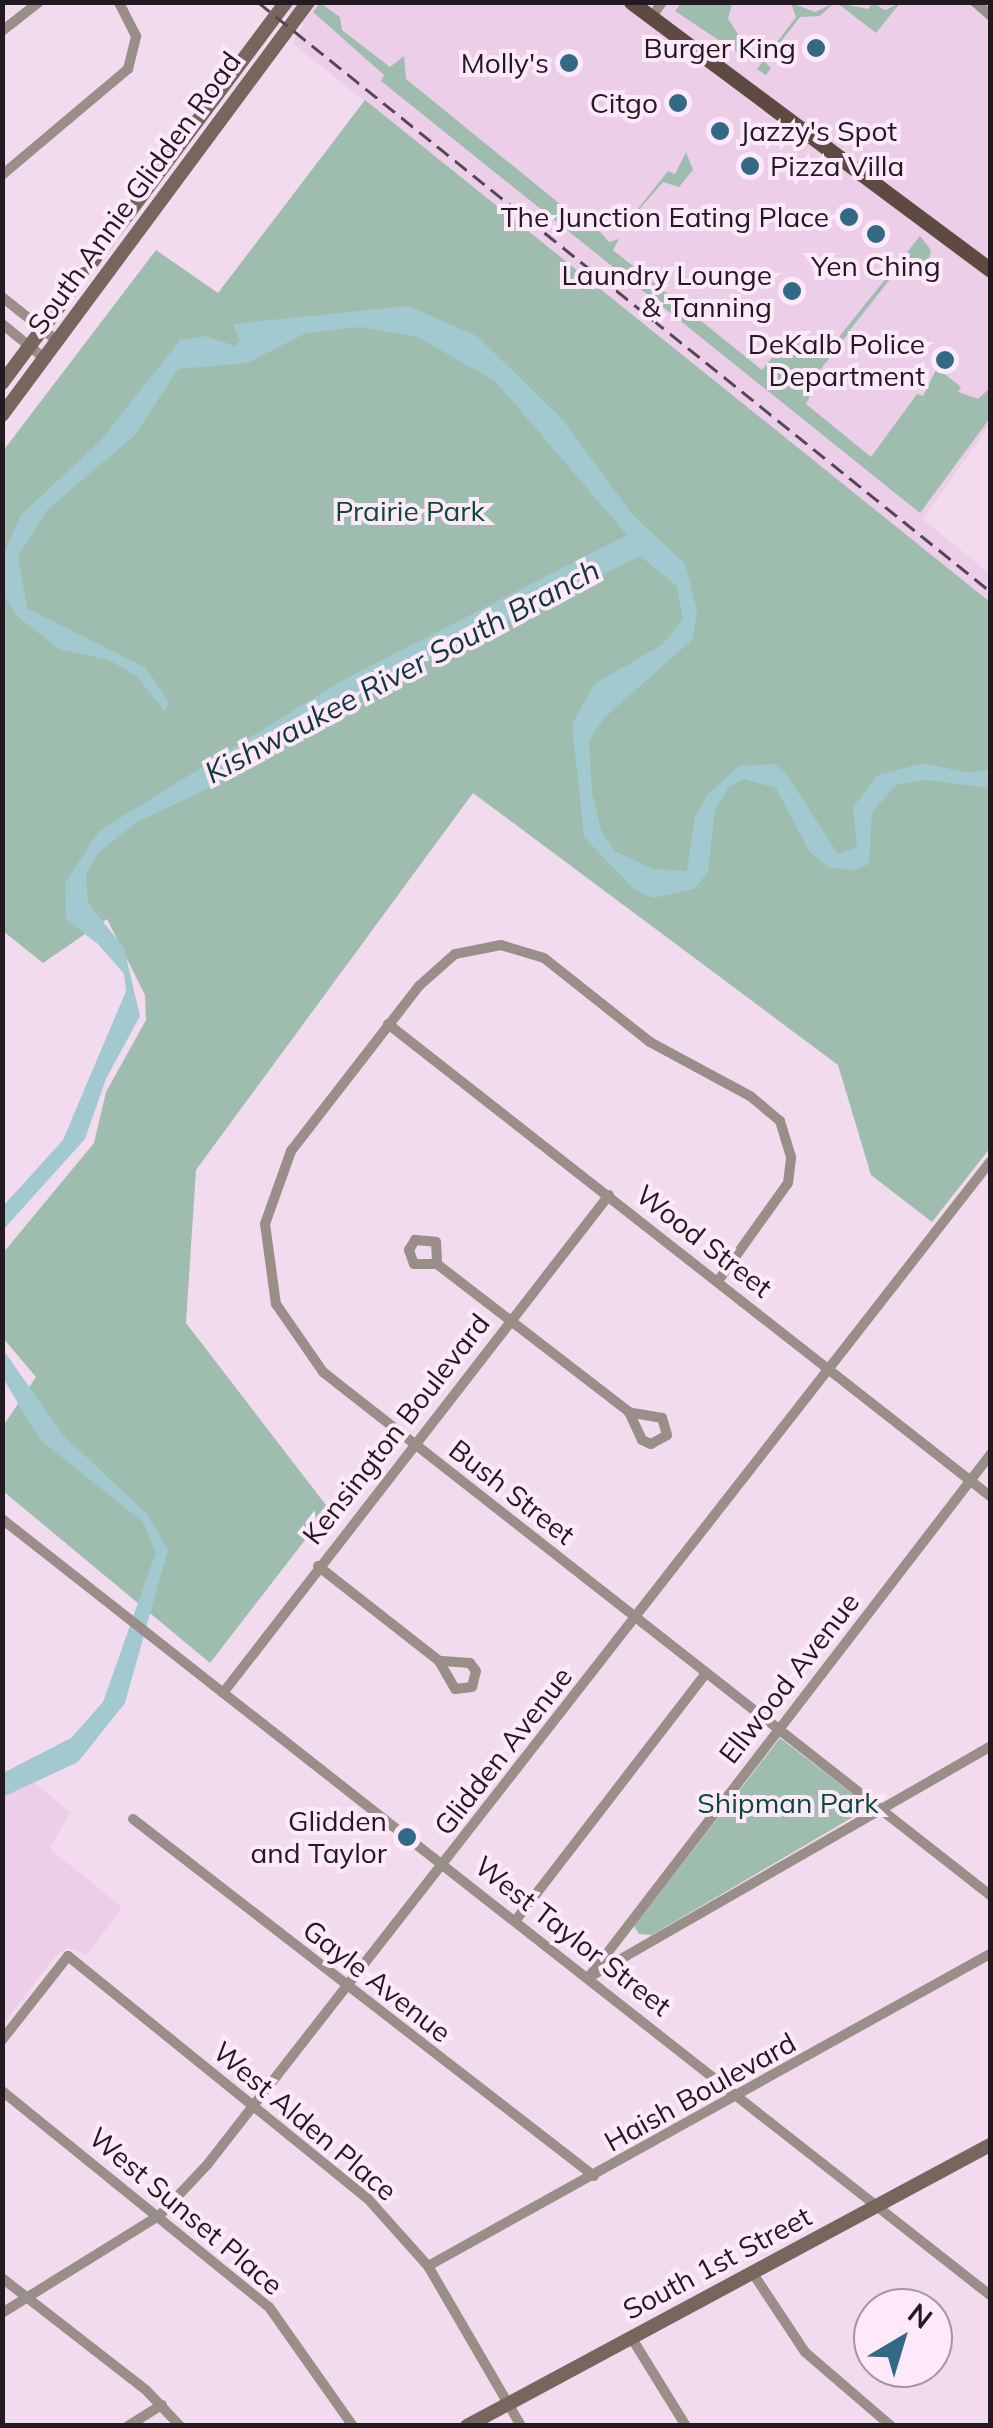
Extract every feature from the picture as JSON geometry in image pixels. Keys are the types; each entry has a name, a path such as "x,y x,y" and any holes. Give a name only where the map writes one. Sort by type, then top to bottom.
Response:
{"main road":[{"name":"South Annie Glidden Road","path":"2,383 286,2"},
{"name":"South Annie Glidden Road","path":"2,415 308,2"},
{"path":"631,2 990,270"},
{"name":"South 1st Street","path":"467,2426 990,2145"}],"street":[{"path":"2,31 39,2"},
{"path":"2,175 128,69 136,36 120,2"},
{"path":"652,18 662,2"},
{"path":"975,2 990,14"},
{"path":"2,298 56,340"},
{"path":"2,324 44,358"},
{"name":"Bush Street","path":"718,1281 788,1184 789,1143 765,1106 650,1042 544,958 508,946 480,946 446,960 388,1024 282,1165 268,1205 264,1256 276,1304 300,1346 415,1444 990,1896"},
{"name":"Wood Street","path":"388,1024 990,1496"},
{"name":"Glidden Avenue","path":"2,2313 160,2215 255,2103 444,1864 990,1162"},
{"name":"Kensington Boulevard","path":"223,1693 609,1195"},
{"path":"437,1264 629,1412"},
{"name":"Ellwood Avenue","path":"588,1978 990,1455"},
{"name":"West Taylor Street","path":"2,1519 990,2295"},
{"path":"318,1566 439,1661"},
{"path":"516,1920 706,1673"},
{"path":"588,1978 990,1747"},
{"name":"Gayle Avenue","path":"133,1820 594,2176"},
{"name":"Haish Boulevard","path":"428,2266 740,2097 990,1954"},
{"name":"West Alden Place","path":"2,2040 68,1956 345,2177 428,2266 521,2426"},
{"name":"West Sunset Place","path":"5,2093 269,2306 354,2426"},
{"path":"752,2272 805,2352 891,2426"},
{"path":"2,2278 162,2405 180,2426"},
{"path":"630,2337 686,2426"},
{"path":"128,2426 162,2405"}],"shaded area":[{"path":"279,3 990,3 990,424 923,519 990,574 990,602 292,43 304,24"},
{"path":"34,1782 70,1812 50,1849 122,1907 87,1955 67,1947 55,1957 3,2024 3,1797"}],"green space":[{"path":"682,2 732,3 728,19 748,49 744,57 675,11"},
{"path":"320,3 340,17 342,30 390,67 404,56 406,79 571,213 580,209 609,242 619,239 613,250 762,370 791,334 822,358 920,236 931,250 929,259 906,280 894,274 850,330 856,338 847,335 804,391 810,396 806,404 871,457 917,394 923,396 937,368 961,387 958,392 978,399 990,388 990,418 920,513 381,81 384,75 313,12"},
{"path":"791,3 815,12 834,3 820,16 800,17 765,62 771,68 766,75 757,69 796,17"},
{"path":"837,3 868,9 873,3 885,10 900,3 876,33"},
{"name":"Prairie Park","path":"365,100 990,602 990,1148 932,1222 871,1175 838,1065 473,793 196,1170 186,1323 329,1509 210,1663 3,1491 3,1426 36,1377 3,1338 3,1253 94,1143 106,1092 146,1020 145,995 107,919 43,963 3,931 3,451 156,250 218,293"},
{"path":"686,152 693,170 679,187 663,182 618,234 668,171 675,174"},
{"name":"Shipman Park","path":"780,1738 870,1807 652,1935 639,1934 634,1926"}],"water":[{"name":"Kishwaukee River South Branch","path":"408,306 477,336 563,420 631,513 685,564 697,610 693,639 604,718 589,740 592,793 602,833 615,851 653,869 687,871 695,817 707,795 739,766 774,764 785,772 838,854 857,847 853,807 878,775 925,763 967,773 990,770 990,788 927,780 896,785 872,812 869,864 854,870 830,868 809,851 776,788 744,779 729,787 715,809 708,872 694,889 653,898 634,889 584,837 572,724 594,684 662,645 683,619 677,586 640,556 345,701 213,786 137,822 99,852 86,873 88,903 124,948 140,1016 106,1079 85,1139 3,1230 3,1206 63,1140 126,991 124,974 99,945 66,919 65,883 99,831 341,681 627,535 496,382 418,337 361,327 306,333 247,363 178,369 135,435 47,510 18,556 27,608 146,668 169,702 165,711 136,676 109,660 59,649 18,617 5,598 2,559 20,516 101,440 180,340 205,336 235,346 240,341 233,324"},
{"path":"2,1348 63,1435 147,1514 168,1550 125,1703 78,1762 3,1797 3,1773 71,1738 103,1702 156,1552 143,1522 40,1440 3,1378"}],"railway":[{"path":"258,2 990,591"}],"place":[{"name":"Burger King","path":"816,48"},
{"name":"Molly's","path":"569,63"},
{"name":"Citgo","path":"678,103"},
{"name":"Jazzy's Spot","path":"720,131"},
{"name":"Pizza Villa","path":"750,166"},
{"name":"The Junction Eating Place","path":"849,217"},
{"name":"Yen Ching","path":"876,234"},
{"name":"Laundry Lounge & Tanning","path":"792,291"},
{"name":"DeKalb Police Department","path":"945,360"},
{"name":"Glidden and Taylor","path":"407,1837"}]}
